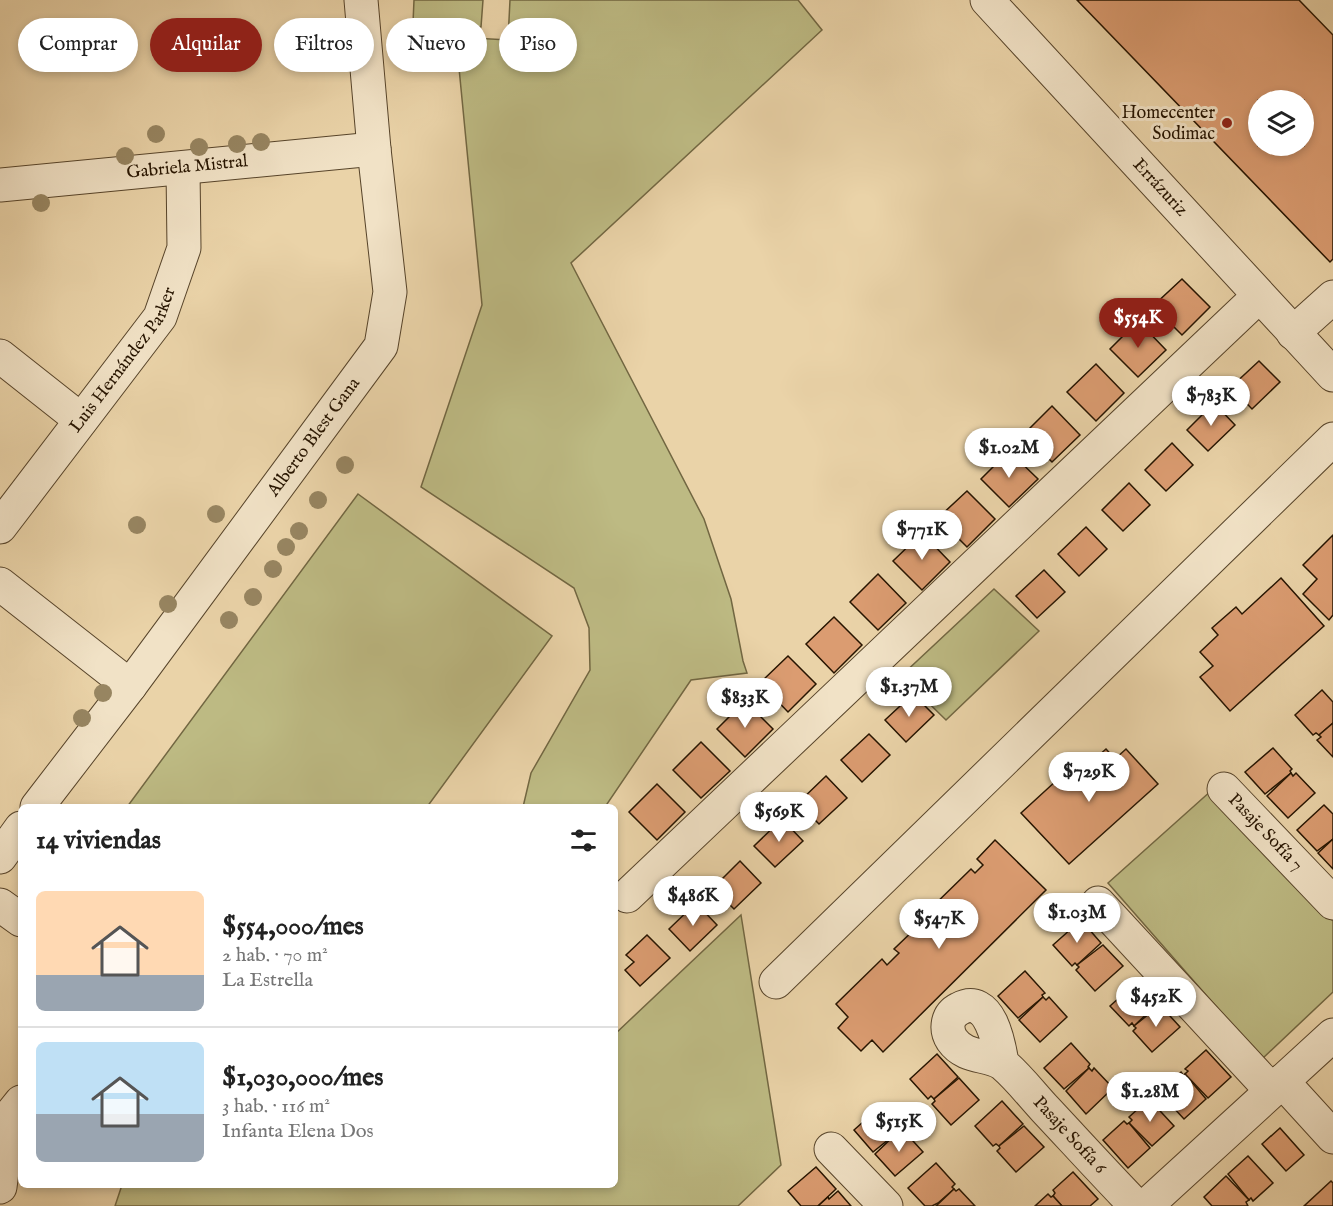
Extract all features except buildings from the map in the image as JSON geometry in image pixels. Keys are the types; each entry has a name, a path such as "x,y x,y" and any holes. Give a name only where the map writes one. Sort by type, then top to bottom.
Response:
{"street":[{"name":"Alberto Blest Gana","path":"32,804 130,686 381,345 390,292 361,0"},
{"name":"Errázuriz","path":"987,0 1333,375"},
{"name":"Gabriela Mistral","path":"0,185 374,149"},
{"name":"Luis Hernández Parker","path":"0,527 160,317 184,248 183,169"},
{"path":"627,896 1259,296"},
{"path":"1293,333 1333,297"},
{"path":"0,356 81,420"},
{"path":"776,982 1333,439"},
{"path":"0,584 130,686"},
{"name":"Pasaje Sofía 7","path":"1224,789 1333,903"},
{"name":"Alberto Blest Gana","path":"0,857 18,822"},
{"path":"1098,903 1276,1086 1333,1137"},
{"path":"0,904 18,918"},
{"path":"1146,1206 1333,1035"},
{"name":"Pasaje Sofía 6","path":"1002,1063 1136,1206"},
{"path":"0,1187 9,1117 18,1106"},
{"path":"831,1149 886,1206"}],"shaded area":[{"path":"414,0 483,0 482,18 413,18"},
{"path":"510,0 798,0 822,30 571,263 704,519 731,599 747,673 691,680 607,804 524,804 531,773 590,670 589,628 574,588 421,487 482,305 459,72 487,72 487,39 499,39 499,72 577,72 577,18 509,18"},
{"path":"358,494 552,636 429,804 129,804"},
{"path":"994,589 1039,631 946,720 901,676"},
{"path":"1212,790 1333,921 1333,992 1262,1059 1108,883"},
{"path":"741,915 781,1165 738,1206 115,1206 121,1188 618,1188 618,1031"}],"place":[{"name":"Homecenter Sodimac","path":"1227,123"}]}
